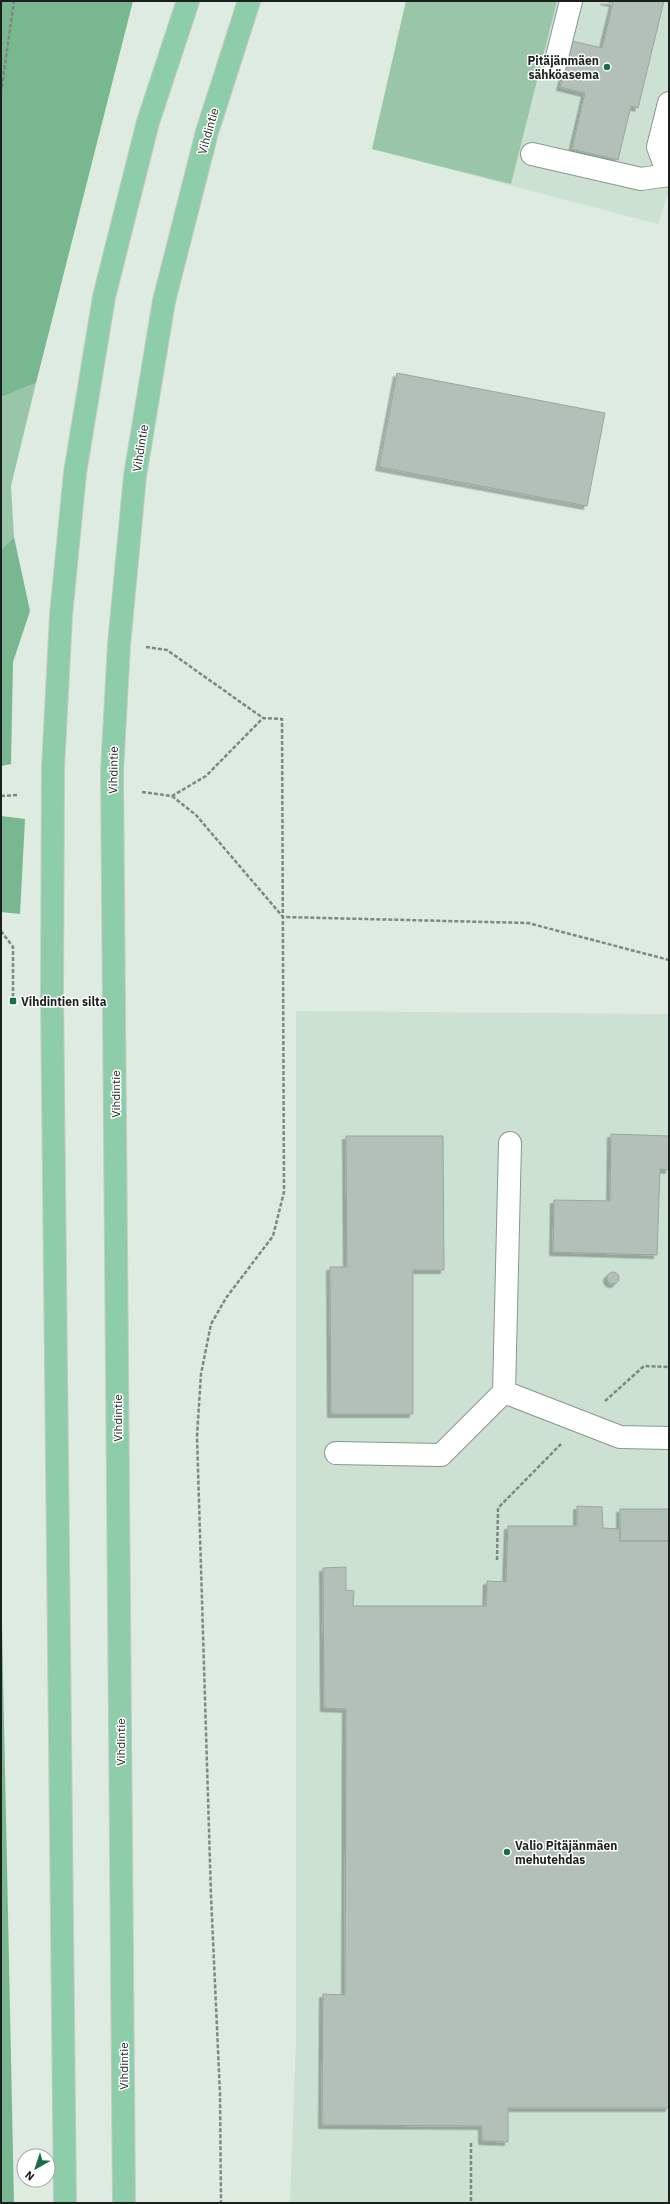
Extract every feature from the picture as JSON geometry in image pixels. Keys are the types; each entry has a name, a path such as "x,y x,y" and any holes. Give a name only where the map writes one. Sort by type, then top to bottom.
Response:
{"main road":[{"path":"65,2203 52,994 53,769 61,615 74,473 104,297 148,122 188,1"},
{"name":"Vihdintie","path":"124,2203 112,771 118,661 135,476 164,301 207,132 249,1"}],"lane":[{"path":"555,65 572,1"},
{"path":"532,154 641,179 669,175 658,147 669,102"},
{"path":"336,1453 441,1455 504,1392 510,1144"},
{"path":"504,1392 620,1437 669,1438"}],"path":[{"path":"1,92 14,1"},
{"path":"153,648 168,650 263,718 282,719 284,1192 273,1236 226,1298 211,1324 201,1374 197,1436 211,1896 220,2094 220,2203"},
{"path":"172,796 206,776 263,718"},
{"path":"142,792 172,796 196,815 283,917 528,923 669,960"},
{"path":"1,796 19,795"},
{"path":"1,931 13,947 13,1001"},
{"path":"497,1560 498,1508 582,1422 644,1366 669,1367"},
{"path":"471,2143 471,2203"}],"shaded area":[{"path":"406,1 669,1 669,195 666,199 658,224 372,149"},
{"path":"296,1011 669,1014 669,2203 290,2203 296,2040"}],"green space":[{"path":"1,1 133,1 36,383 1,397"},
{"path":"406,1 557,1 511,184 372,149"},
{"path":"36,383 11,486 14,537 1,550 1,397"},
{"path":"14,537 30,611 13,662 11,764 1,766 1,550"},
{"path":"1,816 25,819 20,914 1,912"},
{"path":"1,1577 14,2203 1,2203"}],"building":[{"name":"Pitäjänmäen sähköasema","path":"604,1 664,1 638,108 631,106 618,160 572,149 585,93 560,87 572,41 602,48 613,3"},
{"path":"397,373 605,413 587,506 379,467"},
{"path":"611,1134 669,1136 669,1170 660,1169 657,1255 553,1252 554,1200 610,1201"},
{"path":"346,1136 443,1136 444,1270 413,1270 413,1414 331,1414 330,1267 347,1267"},
{"path":"611,1272 615,1272 619,1278 615,1284 611,1284 607,1280 607,1276"},
{"name":"Valio Pitäjänmäen mehutehdas","path":"577,1506 602,1507 603,1528 620,1529 620,1541 669,1541 669,2108 508,2108 508,2142 482,2141 482,2126 322,2125 323,1994 345,1995 346,1709 324,1708 323,1568 346,1567 346,1590 354,1591 353,1606 486,1606 487,1581 506,1582 508,1526 577,1526"},
{"path":"620,1509 669,1509 669,1541 620,1541"}],"place":[{"name":"Pitäjänmäen sähköasema","path":"607,67"},
{"name":"Vihdintien silta","path":"13,1001"},
{"name":"Valio Pitäjänmäen mehutehdas","path":"507,1852"}]}
